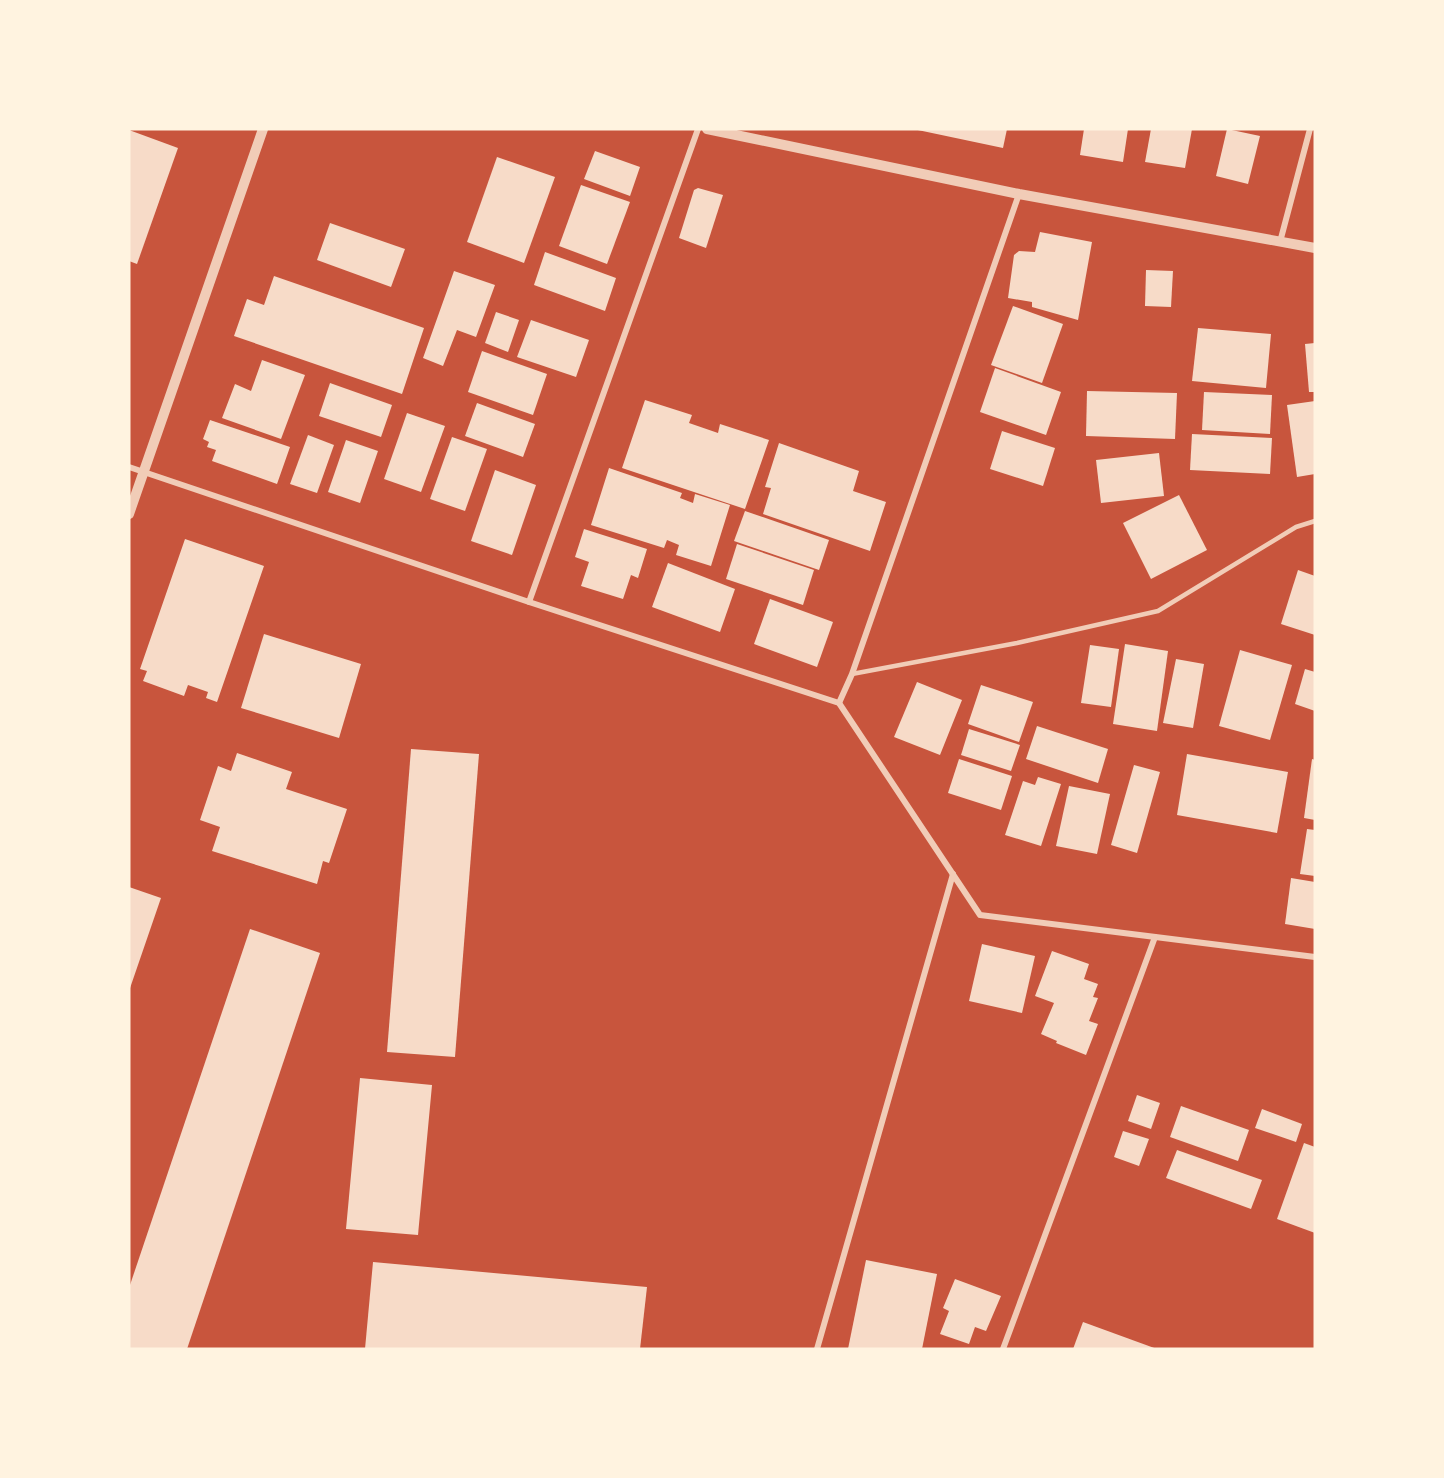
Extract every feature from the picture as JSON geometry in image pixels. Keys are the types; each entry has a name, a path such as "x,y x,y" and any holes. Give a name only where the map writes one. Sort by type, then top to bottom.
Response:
{"street":[{"path":"129,514 263,129"},
{"path":"529,602 698,129"},
{"path":"707,129 1019,194 1315,248"},
{"path":"1280,242 1310,129"},
{"path":"839,703 852,674 1019,194"},
{"path":"129,467 529,602 839,703 980,915 1315,957"},
{"path":"817,1349 953,874"},
{"path":"1003,1349 1155,937"}],"lane":[{"path":"852,674 1017,643 1158,611 1296,527 1315,521"}],"building":[{"path":"913,129 1007,129 1003,148"},
{"path":"1084,129 1128,129 1123,162 1080,155"},
{"path":"1151,129 1192,129 1185,168 1145,162"},
{"path":"1227,129 1260,136 1248,184 1216,176"},
{"path":"129,130 178,148 137,264 129,261"},
{"path":"595,151 640,167 630,196 584,179"},
{"path":"497,157 555,177 524,263 467,242"},
{"path":"581,185 630,202 607,264 559,246"},
{"path":"698,188 723,195 706,248 679,238 694,190"},
{"path":"330,223 405,249 391,287 317,260"},
{"path":"1040,232 1092,242 1078,320 1032,307 1032,302 1008,298 1014,255 1019,251 1035,252"},
{"path":"545,252 616,278 605,311 534,285"},
{"path":"1146,270 1173,271 1171,307 1145,306"},
{"path":"454,271 495,285 476,337 457,330 443,366 423,358"},
{"path":"274,276 424,328 402,394 234,336 247,299 264,305"},
{"path":"1013,306 1063,324 1042,383 991,365"},
{"path":"496,312 519,320 508,352 485,343"},
{"path":"531,320 589,340 576,377 517,357"},
{"path":"1198,328 1271,334 1266,388 1192,381"},
{"path":"1315,343 1315,392 1309,392 1305,344"},
{"path":"482,351 547,374 533,415 468,392"},
{"path":"262,360 305,375 281,439 222,418 235,384 251,391"},
{"path":"995,368 1061,392 1046,435 980,412"},
{"path":"330,383 392,405 381,437 319,416"},
{"path":"1087,391 1177,393 1175,439 1086,436"},
{"path":"1204,392 1272,395 1270,434 1202,430"},
{"path":"645,400 692,415 689,423 718,433 720,424 769,440 745,509 622,468"},
{"path":"1315,401 1315,474 1297,477 1287,405"},
{"path":"477,403 535,424 523,457 465,436"},
{"path":"407,413 445,426 421,492 384,479"},
{"path":"210,420 290,447 277,484 212,461 216,450 207,447 209,442 203,439"},
{"path":"1002,431 1055,448 1043,486 990,469"},
{"path":"1192,434 1272,438 1270,474 1190,470"},
{"path":"308,435 334,445 317,493 290,484"},
{"path":"452,437 487,449 465,511 430,499"},
{"path":"346,440 378,451 360,503 328,492"},
{"path":"779,443 859,471 853,491 886,502 870,551 763,514 771,488 765,487"},
{"path":"1159,453 1164,496 1101,503 1096,460"},
{"path":"609,468 682,493 680,498 693,503 695,494 730,505 711,566 676,555 679,545 667,540 664,548 591,525"},
{"path":"495,470 536,485 512,555 471,541"},
{"path":"1179,495 1207,550 1151,579 1123,523"},
{"path":"745,511 829,540 819,570 734,541"},
{"path":"584,529 647,549 638,578 631,575 623,599 581,586 589,562 575,557"},
{"path":"185,539 264,566 217,702 206,698 208,692 188,685 184,696 143,681 147,671 140,669"},
{"path":"737,544 814,570 803,605 726,579"},
{"path":"668,563 735,589 720,632 652,607"},
{"path":"1298,570 1315,576 1315,635 1281,624"},
{"path":"770,599 833,622 817,667 754,644"},
{"path":"264,634 361,664 339,738 241,708"},
{"path":"1125,644 1168,651 1157,731 1113,724"},
{"path":"1090,645 1119,649 1111,707 1081,703"},
{"path":"1240,650 1292,665 1270,740 1219,726"},
{"path":"1176,659 1204,664 1193,728 1163,723"},
{"path":"1305,669 1315,672 1315,711 1295,704"},
{"path":"917,682 962,700 940,755 894,737"},
{"path":"981,685 1033,702 1019,742 968,724"},
{"path":"1037,726 1108,749 1098,783 1026,759"},
{"path":"969,729 1020,745 1011,771 961,755"},
{"path":"411,749 479,754 455,1057 387,1052"},
{"path":"237,753 292,772 286,789 347,809 329,863 323,861 317,884 212,851 220,827 200,820 218,766 231,771"},
{"path":"1187,754 1288,772 1277,833 1177,815"},
{"path":"959,759 1012,776 1001,810 948,793"},
{"path":"1312,759 1315,760 1315,820 1304,818"},
{"path":"1134,765 1160,772 1137,853 1111,845"},
{"path":"1038,777 1061,784 1041,846 1005,835 1023,781 1035,785"},
{"path":"1069,786 1110,794 1097,854 1056,846"},
{"path":"1307,829 1315,830 1315,876 1300,874"},
{"path":"1291,878 1315,882 1315,929 1285,924"},
{"path":"129,887 161,898 129,991"},
{"path":"250,929 320,953 187,1349 129,1349 129,1288"},
{"path":"982,944 1035,956 1022,1013 969,1001"},
{"path":"1052,951 1089,964 1084,979 1098,984 1093,997 1098,998 1089,1021 1098,1024 1086,1055 1056,1043 1057,1041 1041,1034 1054,1003 1035,996"},
{"path":"360,1078 432,1085 418,1235 346,1229"},
{"path":"1137,1095 1160,1103 1151,1129 1128,1121"},
{"path":"1181,1106 1249,1130 1238,1161 1170,1137"},
{"path":"1262,1109 1302,1124 1296,1142 1255,1128"},
{"path":"1123,1131 1149,1139 1139,1166 1114,1157"},
{"path":"1304,1143 1315,1147 1315,1233 1277,1219"},
{"path":"1177,1150 1262,1180 1251,1209 1166,1178"},
{"path":"866,1260 937,1274 922,1349 848,1349"},
{"path":"373,1262 647,1287 640,1349 365,1349"},
{"path":"955,1279 1001,1296 986,1331 975,1327 969,1344 940,1334 949,1311 943,1308"},
{"path":"1083,1322 1157,1349 1073,1349"}]}
